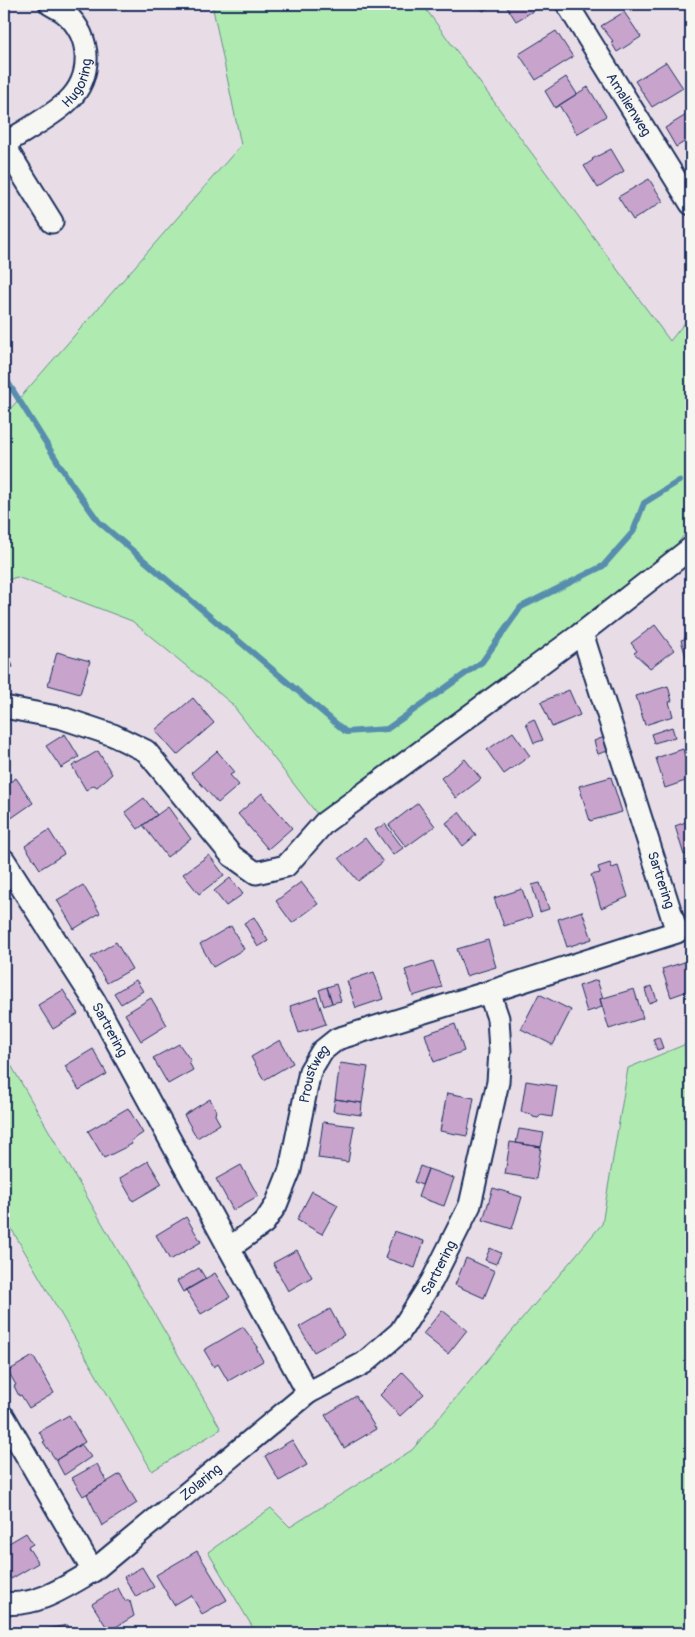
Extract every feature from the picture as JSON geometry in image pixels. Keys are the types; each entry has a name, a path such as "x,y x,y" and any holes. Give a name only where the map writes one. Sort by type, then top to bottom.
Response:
{"street":[{"name":"Hugoring","path":"4,145 68,101 81,84 87,64 85,46 79,29 66,14 50,4"},
{"name":"Amalienweg","path":"568,4 691,204"},
{"path":"4,145 52,222"},
{"path":"4,707 70,721 113,735 146,751 232,856 256,873 286,866 324,823 582,633 691,548"},
{"name":"Sartrering","path":"4,860 94,1000 308,1393 364,1363 400,1332 432,1281 470,1205 498,1082 500,1051 498,1018 489,992 677,932 582,633"},
{"name":"Proustweg","path":"229,1248 264,1223 276,1205 290,1170 310,1070 322,1051 337,1039 489,992"},
{"name":"Zolaring","path":"4,1604 28,1604 93,1572 308,1393"},
{"path":"4,1417 93,1572"}],"green space":[{"path":"212,4 422,4 670,341 691,315 691,526 668,556 403,752 324,823 231,703 132,621 17,577 4,581 4,416 241,145"},
{"path":"691,1042 691,1633 256,1633 208,1552 271,1508 290,1527 412,1450 602,1224 628,1068"},
{"path":"4,1053 221,1429 152,1471 4,1216"}],"building":[{"path":"479,4 495,4 483,11"},
{"path":"505,4 535,4 538,8 516,21"},
{"path":"624,12 641,37 617,52 611,42 613,41 601,26"},
{"path":"556,31 573,57 536,80 519,54"},
{"path":"666,62 683,88 652,107 635,81"},
{"path":"566,77 577,94 555,108 545,91"},
{"path":"588,87 606,116 577,134 559,105"},
{"path":"691,112 691,138 676,147 665,128"},
{"path":"611,149 624,171 598,188 584,166 592,159"},
{"path":"649,179 663,201 633,220 618,197"},
{"path":"655,625 674,650 650,668 634,653 637,651 631,643"},
{"path":"691,637 691,659 687,660 681,640"},
{"path":"4,641 13,667 4,670"},
{"path":"57,652 90,661 80,694 48,685"},
{"path":"668,686 672,701 669,702 673,716 645,725 636,696"},
{"path":"569,690 580,715 552,727 541,702"},
{"path":"193,698 214,723 177,755 155,730"},
{"path":"534,719 543,740 534,743 526,723"},
{"path":"672,727 675,737 654,743 651,734"},
{"path":"513,732 530,756 504,774 487,750"},
{"path":"65,734 79,757 61,768 46,746"},
{"path":"607,736 611,750 598,754 594,741"},
{"path":"683,749 691,779 665,788 656,758"},
{"path":"98,751 112,774 97,787 94,785 86,790 72,766"},
{"path":"217,751 235,772 230,775 239,785 218,803 191,773"},
{"path":"465,759 481,779 456,798 441,778"},
{"path":"611,777 622,812 590,821 579,786"},
{"path":"16,778 33,803 10,819 4,809 4,786"},
{"path":"262,793 292,828 268,849 238,814"},
{"path":"144,798 157,815 138,829 125,812"},
{"path":"418,803 435,826 406,847 389,825"},
{"path":"168,807 191,839 167,857 143,825"},
{"path":"459,812 476,835 463,846 446,823"},
{"path":"691,820 691,853 684,855 675,826"},
{"path":"385,824 403,848 393,855 375,830"},
{"path":"49,830 64,854 40,869 25,846"},
{"path":"365,838 383,862 358,881 339,858"},
{"path":"209,855 224,875 199,894 183,874"},
{"path":"610,863 612,868 618,866 628,897 601,908 591,875 600,873 598,867"},
{"path":"230,878 243,894 226,906 214,891"},
{"path":"301,882 318,904 292,923 276,901"},
{"path":"540,883 549,909 540,912 532,885"},
{"path":"83,885 100,913 74,929 57,900"},
{"path":"522,889 532,917 504,926 494,898"},
{"path":"582,911 592,939 567,947 558,919"},
{"path":"254,917 268,941 258,947 244,923"},
{"path":"231,926 244,949 213,967 200,944"},
{"path":"488,940 496,967 466,976 457,949"},
{"path":"116,942 132,969 107,983 91,957"},
{"path":"691,960 691,995 687,996 685,992 671,997 662,969"},
{"path":"433,961 442,987 413,996 405,970"},
{"path":"374,972 383,999 356,1008 347,981"},
{"path":"136,980 143,991 121,1004 114,993"},
{"path":"597,980 603,998 600,999 602,1007 587,1012 579,986"},
{"path":"336,984 341,1001 332,1003 327,987"},
{"path":"652,986 657,1000 649,1003 645,989"},
{"path":"327,987 332,1003 324,1006 319,990"},
{"path":"634,989 643,1018 609,1029 600,999"},
{"path":"63,990 78,1014 53,1029 38,1005"},
{"path":"539,994 571,1010 553,1045 521,1029"},
{"path":"317,997 326,1024 299,1033 290,1006"},
{"path":"151,998 167,1025 141,1041 125,1014"},
{"path":"455,1024 464,1051 434,1062 425,1034"},
{"path":"659,1037 663,1048 657,1050 653,1039"},
{"path":"280,1040 293,1063 264,1080 251,1057"},
{"path":"179,1044 191,1061 189,1062 193,1070 168,1084 153,1058"},
{"path":"93,1049 107,1074 79,1090 65,1066"},
{"path":"340,1063 368,1067 362,1103 335,1099"},
{"path":"526,1081 557,1086 552,1117 541,1115 538,1118 521,1112"},
{"path":"447,1093 474,1098 467,1136 440,1131"},
{"path":"210,1099 220,1124 197,1138 184,1115"},
{"path":"335,1099 362,1103 361,1115 333,1111"},
{"path":"128,1108 143,1133 131,1141 132,1144 104,1158 88,1131"},
{"path":"323,1122 354,1126 348,1162 318,1158"},
{"path":"519,1129 544,1133 541,1147 516,1143"},
{"path":"510,1142 541,1147 536,1179 505,1174"},
{"path":"148,1161 162,1184 133,1201 120,1178"},
{"path":"241,1165 258,1196 233,1210 216,1179"},
{"path":"420,1166 428,1169 422,1185 414,1182"},
{"path":"428,1169 454,1178 444,1206 418,1197"},
{"path":"493,1188 522,1197 512,1229 483,1220"},
{"path":"312,1191 338,1205 322,1234 297,1220"},
{"path":"186,1217 201,1242 170,1260 156,1235"},
{"path":"394,1231 424,1241 415,1268 385,1258"},
{"path":"490,1248 501,1253 496,1264 485,1260"},
{"path":"297,1250 312,1277 288,1291 273,1263"},
{"path":"466,1258 495,1271 484,1298 455,1285"},
{"path":"199,1268 206,1279 183,1292 177,1281"},
{"path":"215,1273 230,1297 201,1314 186,1290"},
{"path":"4,1292 8,1328 4,1329"},
{"path":"330,1309 344,1335 314,1352 299,1327"},
{"path":"442,1310 467,1330 448,1354 423,1334"},
{"path":"243,1327 258,1347 256,1348 263,1361 228,1381 218,1364 214,1367 204,1350"},
{"path":"33,1356 54,1393 29,1408 21,1395 19,1396 14,1386 16,1385 8,1371"},
{"path":"403,1372 424,1394 400,1416 380,1395"},
{"path":"356,1396 376,1429 344,1448 325,1415"},
{"path":"69,1415 85,1442 56,1460 43,1442 45,1441 39,1432"},
{"path":"292,1440 307,1465 279,1481 265,1456"},
{"path":"81,1444 91,1457 64,1475 56,1460"},
{"path":"97,1464 107,1482 83,1496 72,1478"},
{"path":"120,1474 137,1503 102,1526 87,1494"},
{"path":"26,1533 33,1544 28,1547 38,1563 11,1579 4,1568 4,1546"},
{"path":"197,1551 227,1600 202,1614 191,1595 174,1605 156,1575"},
{"path":"142,1567 154,1587 136,1597 124,1577"},
{"path":"118,1588 125,1601 130,1601 134,1616 109,1631 92,1604"},
{"path":"68,1625 71,1633 45,1633 46,1629"}],"waterway":[{"path":"4,376 71,483 99,522 346,732 387,729 482,662 521,607 603,566 633,532 644,503 679,481"}]}
